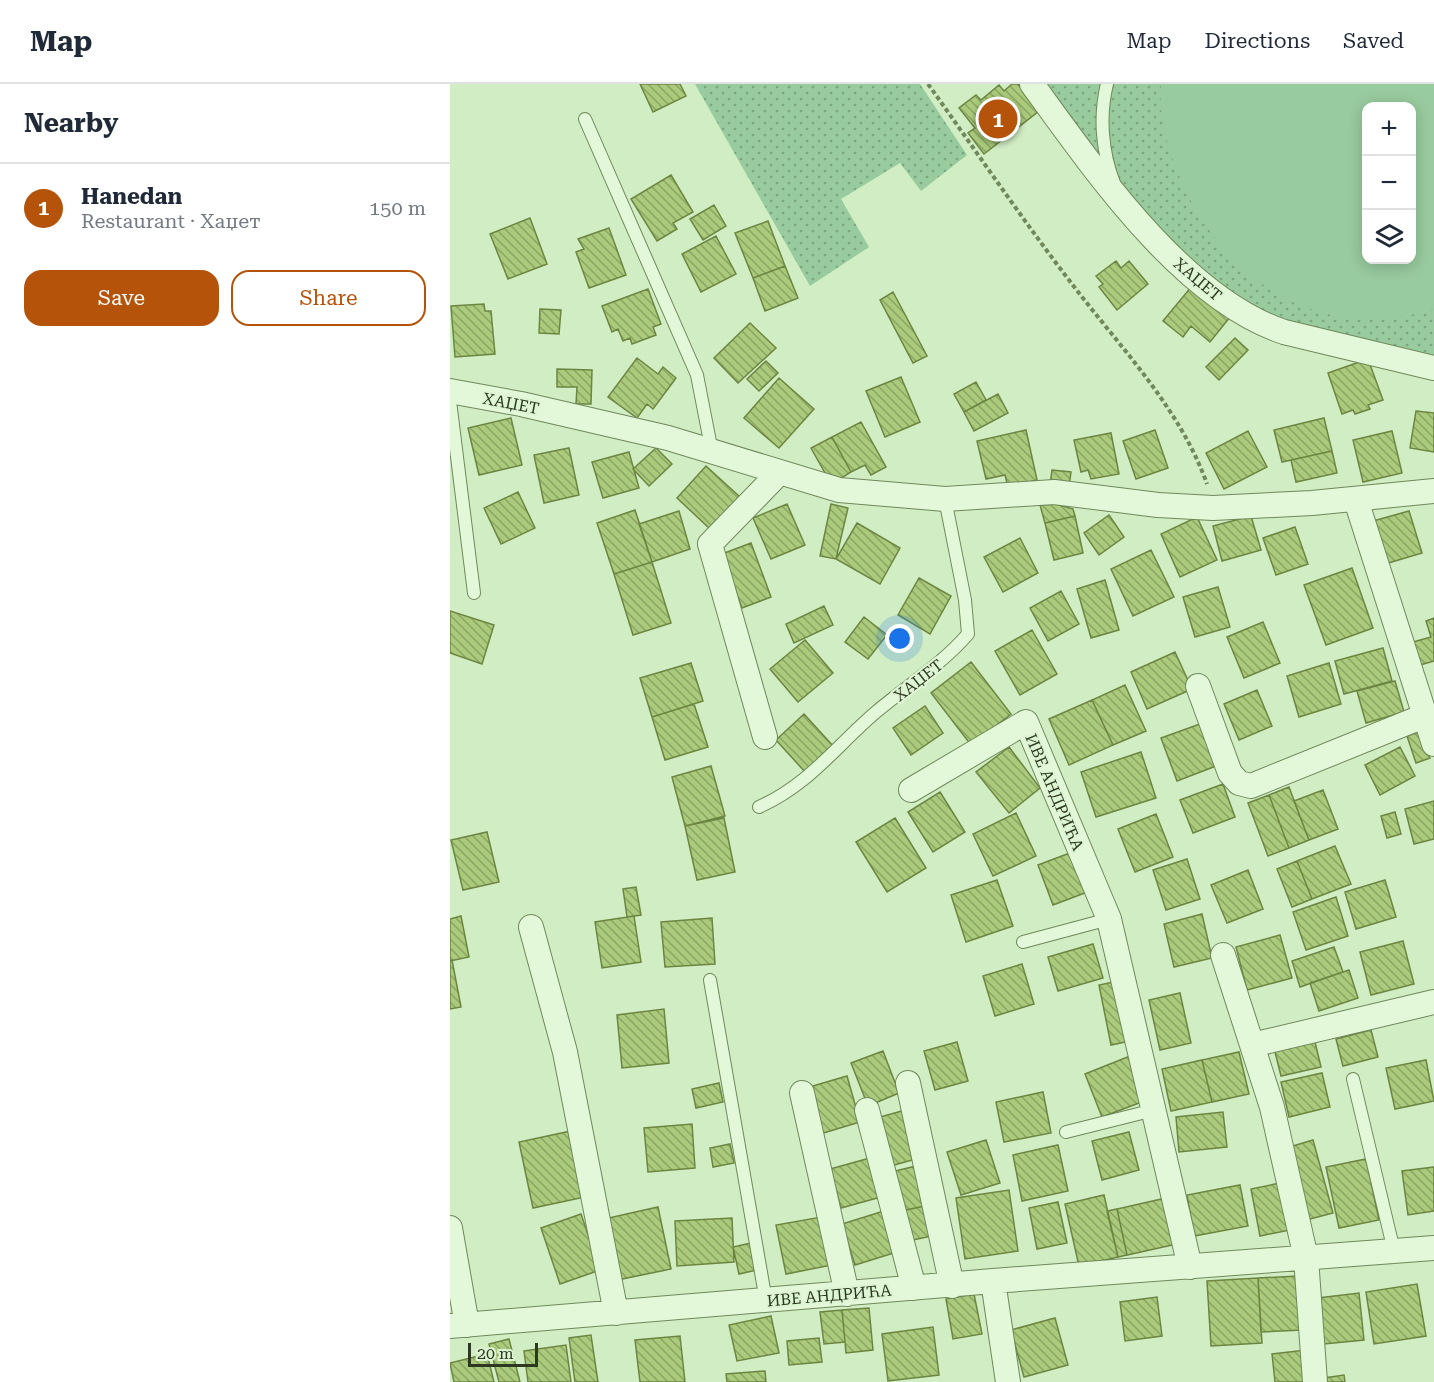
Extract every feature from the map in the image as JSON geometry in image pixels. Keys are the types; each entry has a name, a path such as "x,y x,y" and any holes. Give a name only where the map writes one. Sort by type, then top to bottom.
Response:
{"street":[{"name":"ХАЏЕТ","path":"1032,84 1121,200 1181,268 1221,300 1266,326 1434,368"},
{"name":"ХАЏЕТ","path":"450,392 574,415 668,438 838,490 945,500 1054,492 1158,505 1213,508 1356,500 1434,491"},
{"path":"765,737 710,544 780,472"},
{"path":"1356,500 1434,744"},
{"path":"1198,686 1230,773 1239,783 1251,786 1425,716"},
{"name":"ИВЕ АНДРИЋА","path":"911,790 1026,722 1109,919 1190,1267"},
{"path":"531,927 565,1052 616,1313"},
{"path":"1223,955 1272,1107 1306,1258 1316,1382"},
{"path":"1252,1045 1434,1002"},
{"path":"908,1083 952,1286"},
{"path":"802,1093 847,1294"},
{"path":"867,1110 914,1288"},
{"name":"ИВЕ АНДРИЋА","path":"450,1228 458,1326 993,1281 1434,1248"},
{"path":"993,1281 1008,1382"}],"lane":[{"path":"1107,84 1102,117 1105,144 1110,173 1121,200"},
{"path":"585,119 697,375 712,452"},
{"path":"450,401 474,593"},
{"name":"ХАЏЕТ","path":"759,807 782,797 814,773 876,712 950,655 968,634 965,600 945,500"},
{"path":"1023,942 1109,919"},
{"path":"710,980 766,1301"},
{"path":"1353,1080 1395,1251"},
{"path":"1066,1132 1154,1110"}],"path":[{"path":"928,84 1070,282 1149,381 1185,437 1206,482 1213,508"}],"green space":[{"path":"695,84 920,84 967,155 921,191 900,163 841,199 869,247 810,286"},
{"path":"1031,84 1434,84 1434,368 1221,300"},
{"path":"1161,84 1434,84 1434,309 1394,318 1356,318 1319,312 1286,298 1255,279 1228,254 1204,224 1174,164 1161,112"}],"building":[{"path":"640,84 680,84 686,96 653,112"},
{"path":"1012,84 1018,84 1039,111 984,154 968,133 975,128 959,108 976,95 981,100 999,85 1004,91"},
{"path":"671,175 693,212 673,223 677,229 657,241 631,199"},
{"path":"714,205 726,226 703,240 690,219"},
{"path":"530,218 547,264 508,279 490,234"},
{"path":"768,221 785,266 753,278 735,233"},
{"path":"609,228 626,275 589,288 576,252 584,249 578,239"},
{"path":"716,236 736,274 701,292 682,254"},
{"path":"1116,261 1121,268 1129,261 1148,284 1117,310 1099,287 1103,284 1096,276"},
{"path":"785,266 798,298 765,311 753,278"},
{"path":"1192,286 1230,317 1210,342 1191,326 1183,337 1163,321"},
{"path":"648,289 661,324 653,327 656,335 632,344 630,338 623,341 618,329 612,332 602,306"},
{"path":"893,292 927,356 913,363 880,300"},
{"path":"484,304 485,311 491,311 495,354 455,357 451,306"},
{"path":"540,309 561,310 559,334 539,333"},
{"path":"750,323 776,348 738,383 714,358"},
{"path":"1235,338 1248,350 1219,380 1206,367"},
{"path":"637,358 658,374 663,367 676,378 653,409 647,404 637,418 608,397"},
{"path":"1368,359 1383,400 1368,405 1370,409 1355,414 1353,410 1342,414 1328,373"},
{"path":"766,361 778,373 759,391 747,379"},
{"path":"557,369 592,370 591,404 576,404 577,387 557,387"},
{"path":"901,377 920,422 885,437 866,391"},
{"path":"779,378 814,409 779,448 744,418"},
{"path":"976,382 986,400 964,412 954,394"},
{"path":"998,394 1008,413 974,431 964,412"},
{"path":"1416,411 1434,413 1434,452 1410,448"},
{"path":"511,418 522,465 479,475 468,428"},
{"path":"1324,418 1332,451 1282,462 1274,430"},
{"path":"861,422 886,467 871,475 865,465 851,472 832,437"},
{"path":"1026,430 1037,480 1008,487 1005,475 986,479 977,441"},
{"path":"1155,430 1168,468 1136,479 1123,441"},
{"path":"1248,431 1267,467 1224,489 1206,453"},
{"path":"1392,431 1402,473 1363,482 1353,440"},
{"path":"1111,433 1119,474 1091,479 1088,470 1081,472 1074,440"},
{"path":"832,437 851,472 840,479 825,473 811,448"},
{"path":"569,448 579,495 544,503 534,455"},
{"path":"656,448 672,464 649,486 633,469"},
{"path":"1332,451 1337,473 1296,482 1291,460"},
{"path":"629,452 639,488 603,498 592,462"},
{"path":"706,466 740,497 710,529 677,498"},
{"path":"1052,470 1071,472 1069,487 1050,485"},
{"path":"518,492 535,528 501,544 484,508"},
{"path":"787,504 805,545 771,559 753,518"},
{"path":"831,504 848,508 836,559 820,556"},
{"path":"1056,504 1073,509 1075,516 1045,523 1040,505"},
{"path":"635,510 652,562 614,574 597,523"},
{"path":"679,511 690,549 652,562 639,524"},
{"path":"1409,511 1422,553 1385,564 1373,521"},
{"path":"1109,515 1124,537 1099,555 1084,533"},
{"path":"1075,516 1083,553 1054,560 1045,523"},
{"path":"1251,516 1261,550 1222,561 1213,526"},
{"path":"1197,517 1217,560 1180,577 1161,534"},
{"path":"857,523 900,548 880,584 836,559"},
{"path":"1295,527 1308,564 1276,575 1263,538"},
{"path":"1020,538 1038,573 1003,592 984,557"},
{"path":"751,543 771,597 742,608 722,554"},
{"path":"1151,550 1174,597 1133,616 1111,569"},
{"path":"652,562 671,623 633,635 614,574"},
{"path":"1352,568 1373,628 1326,645 1304,585"},
{"path":"919,578 951,596 930,634 898,615"},
{"path":"1105,580 1119,630 1091,638 1077,589"},
{"path":"1218,587 1230,627 1195,637 1183,597"},
{"path":"1061,591 1079,624 1048,641 1030,608"},
{"path":"824,606 833,625 794,643 786,624"},
{"path":"450,611 494,625 482,664 450,653"},
{"path":"864,617 887,635 868,659 845,642"},
{"path":"1434,618 1434,661 1420,665 1413,642 1431,637 1426,621"},
{"path":"1263,622 1280,663 1244,678 1227,637"},
{"path":"1032,630 1057,674 1020,695 995,651"},
{"path":"805,640 833,673 798,702 770,669"},
{"path":"1383,648 1392,681 1344,694 1335,661"},
{"path":"1175,652 1192,689 1147,709 1131,672"},
{"path":"971,662 1011,714 971,745 931,693"},
{"path":"691,663 703,701 652,717 640,678"},
{"path":"1329,663 1341,704 1299,717 1287,676"},
{"path":"1395,681 1404,712 1366,723 1357,691"},
{"path":"1125,685 1146,731 1113,745 1092,700"},
{"path":"1257,690 1272,726 1239,740 1224,704"},
{"path":"1092,700 1113,745 1069,765 1049,719"},
{"path":"694,704 708,747 665,760 652,717"},
{"path":"925,706 943,733 911,755 893,728"},
{"path":"804,714 834,747 806,773 776,740"},
{"path":"1200,724 1216,766 1177,781 1161,738"},
{"path":"1421,731 1430,758 1416,763 1407,736"},
{"path":"1009,747 1040,788 1009,813 976,772"},
{"path":"1400,747 1415,776 1380,795 1365,765"},
{"path":"1141,752 1156,798 1096,817 1081,772"},
{"path":"711,766 725,816 685,826 672,777"},
{"path":"1223,784 1235,817 1193,833 1180,800"},
{"path":"1289,787 1309,840 1289,848 1269,795"},
{"path":"1323,790 1338,829 1309,840 1294,801"},
{"path":"940,792 965,832 933,852 908,812"},
{"path":"1269,795 1289,848 1268,856 1248,803"},
{"path":"1434,801 1434,839 1414,844 1405,809"},
{"path":"1395,812 1401,834 1387,838 1381,816"},
{"path":"1016,813 1036,856 993,876 973,834"},
{"path":"1156,814 1173,857 1135,872 1118,829"},
{"path":"724,818 735,872 697,880 685,826"},
{"path":"895,818 926,868 887,892 856,842"},
{"path":"487,832 499,882 463,890 451,840"},
{"path":"1335,846 1351,884 1312,899 1297,861"},
{"path":"1075,851 1090,891 1053,905 1038,865"},
{"path":"1187,859 1200,899 1166,910 1153,870"},
{"path":"1297,861 1312,899 1292,907 1277,869"},
{"path":"1248,870 1263,909 1227,923 1211,885"},
{"path":"997,880 1013,926 966,942 951,895"},
{"path":"1385,880 1396,917 1356,929 1345,892"},
{"path":"636,887 641,915 627,917 623,889"},
{"path":"1336,897 1348,936 1306,950 1293,912"},
{"path":"1202,914 1212,958 1174,967 1164,924"},
{"path":"461,916 469,957 450,961 450,919"},
{"path":"634,916 641,962 602,968 595,922"},
{"path":"712,918 715,964 665,967 661,922"},
{"path":"1280,935 1292,978 1247,990 1236,947"},
{"path":"1403,941 1414,984 1371,995 1360,952"},
{"path":"1093,944 1103,978 1058,991 1048,957"},
{"path":"1334,947 1343,972 1300,987 1292,961"},
{"path":"452,960 461,1007 450,1009 450,961"},
{"path":"1022,964 1034,1004 995,1016 983,976"},
{"path":"1349,970 1358,998 1319,1011 1310,983"},
{"path":"1123,980 1135,1040 1111,1045 1099,985"},
{"path":"1180,993 1191,1043 1160,1050 1149,1000"},
{"path":"664,1009 669,1063 622,1068 617,1015"},
{"path":"1371,1030 1378,1057 1343,1066 1336,1039"},
{"path":"1314,1038 1321,1067 1281,1076 1274,1048"},
{"path":"957,1042 968,1081 935,1090 924,1051"},
{"path":"883,1051 899,1093 868,1106 851,1063"},
{"path":"1239,1052 1249,1094 1212,1102 1202,1060"},
{"path":"1130,1056 1147,1100 1102,1117 1085,1074"},
{"path":"1202,1060 1212,1102 1171,1111 1162,1069"},
{"path":"1426,1060 1434,1101 1395,1109 1386,1068"},
{"path":"1322,1073 1330,1107 1289,1117 1281,1082"},
{"path":"847,1076 860,1122 820,1134 806,1088"},
{"path":"719,1083 723,1102 696,1108 692,1089"},
{"path":"1043,1092 1051,1133 1004,1142 996,1102"},
{"path":"909,1109 923,1157 887,1167 873,1119"},
{"path":"1223,1112 1227,1147 1179,1152 1176,1117"},
{"path":"692,1124 695,1168 648,1172 644,1128"},
{"path":"571,1131 585,1197 533,1208 519,1142"},
{"path":"1129,1132 1139,1170 1102,1180 1092,1141"},
{"path":"986,1140 1000,1183 961,1195 947,1152"},
{"path":"1313,1140 1333,1213 1306,1220 1286,1148"},
{"path":"730,1144 734,1163 713,1167 710,1148"},
{"path":"1058,1145 1068,1191 1022,1201 1013,1155"},
{"path":"870,1158 881,1197 841,1208 830,1169"},
{"path":"1366,1159 1379,1220 1339,1228 1326,1167"},
{"path":"916,1166 925,1206 896,1212 887,1173"},
{"path":"1434,1167 1434,1211 1408,1215 1402,1171"},
{"path":"1285,1182 1295,1229 1260,1236 1251,1189"},
{"path":"1240,1185 1248,1226 1194,1236 1187,1195"},
{"path":"1009,1190 1018,1251 965,1259 956,1198"},
{"path":"1104,1195 1118,1257 1079,1266 1065,1204"},
{"path":"1166,1198 1177,1244 1127,1255 1117,1209"},
{"path":"1058,1202 1067,1243 1037,1249 1029,1208"},
{"path":"925,1206 932,1236 903,1242 896,1212"},
{"path":"658,1207 671,1269 617,1280 604,1219"},
{"path":"1117,1209 1127,1255 1118,1257 1107,1211"},
{"path":"884,1211 897,1252 855,1265 842,1224"},
{"path":"581,1214 600,1270 560,1284 541,1228"},
{"path":"827,1216 837,1264 786,1274 776,1225"},
{"path":"732,1218 734,1262 677,1266 675,1221"},
{"path":"751,1243 757,1270 739,1274 733,1247"},
{"path":"1298,1276 1302,1330 1261,1332 1258,1278"},
{"path":"1258,1278 1262,1343 1211,1346 1207,1281"},
{"path":"1417,1284 1426,1336 1374,1344 1366,1292"},
{"path":"1359,1293 1364,1340 1324,1344 1318,1298"},
{"path":"974,1294 982,1334 953,1339 946,1299"},
{"path":"1157,1297 1162,1336 1125,1341 1120,1302"},
{"path":"869,1308 873,1350 846,1353 842,1310"},
{"path":"842,1310 845,1342 824,1344 820,1312"},
{"path":"771,1316 779,1353 737,1361 729,1325"},
{"path":"1055,1318 1068,1365 1024,1377 1011,1330"},
{"path":"933,1327 939,1375 888,1381 882,1334"},
{"path":"591,1335 598,1382 575,1382 569,1338"},
{"path":"680,1336 685,1382 640,1382 635,1340"},
{"path":"819,1338 822,1362 789,1365 787,1341"},
{"path":"509,1339 520,1382 499,1382 489,1344"},
{"path":"566,1345 571,1382 528,1382 524,1351"},
{"path":"1306,1350 1310,1382 1275,1382 1272,1354"},
{"path":"487,1354 494,1382 454,1382 450,1363"},
{"path":"765,1371 766,1382 727,1382 726,1374"},
{"path":"1344,1375 1345,1382 1324,1382 1324,1378"}],"place":[{"name":"Hanedan","path":"998,119"}]}
